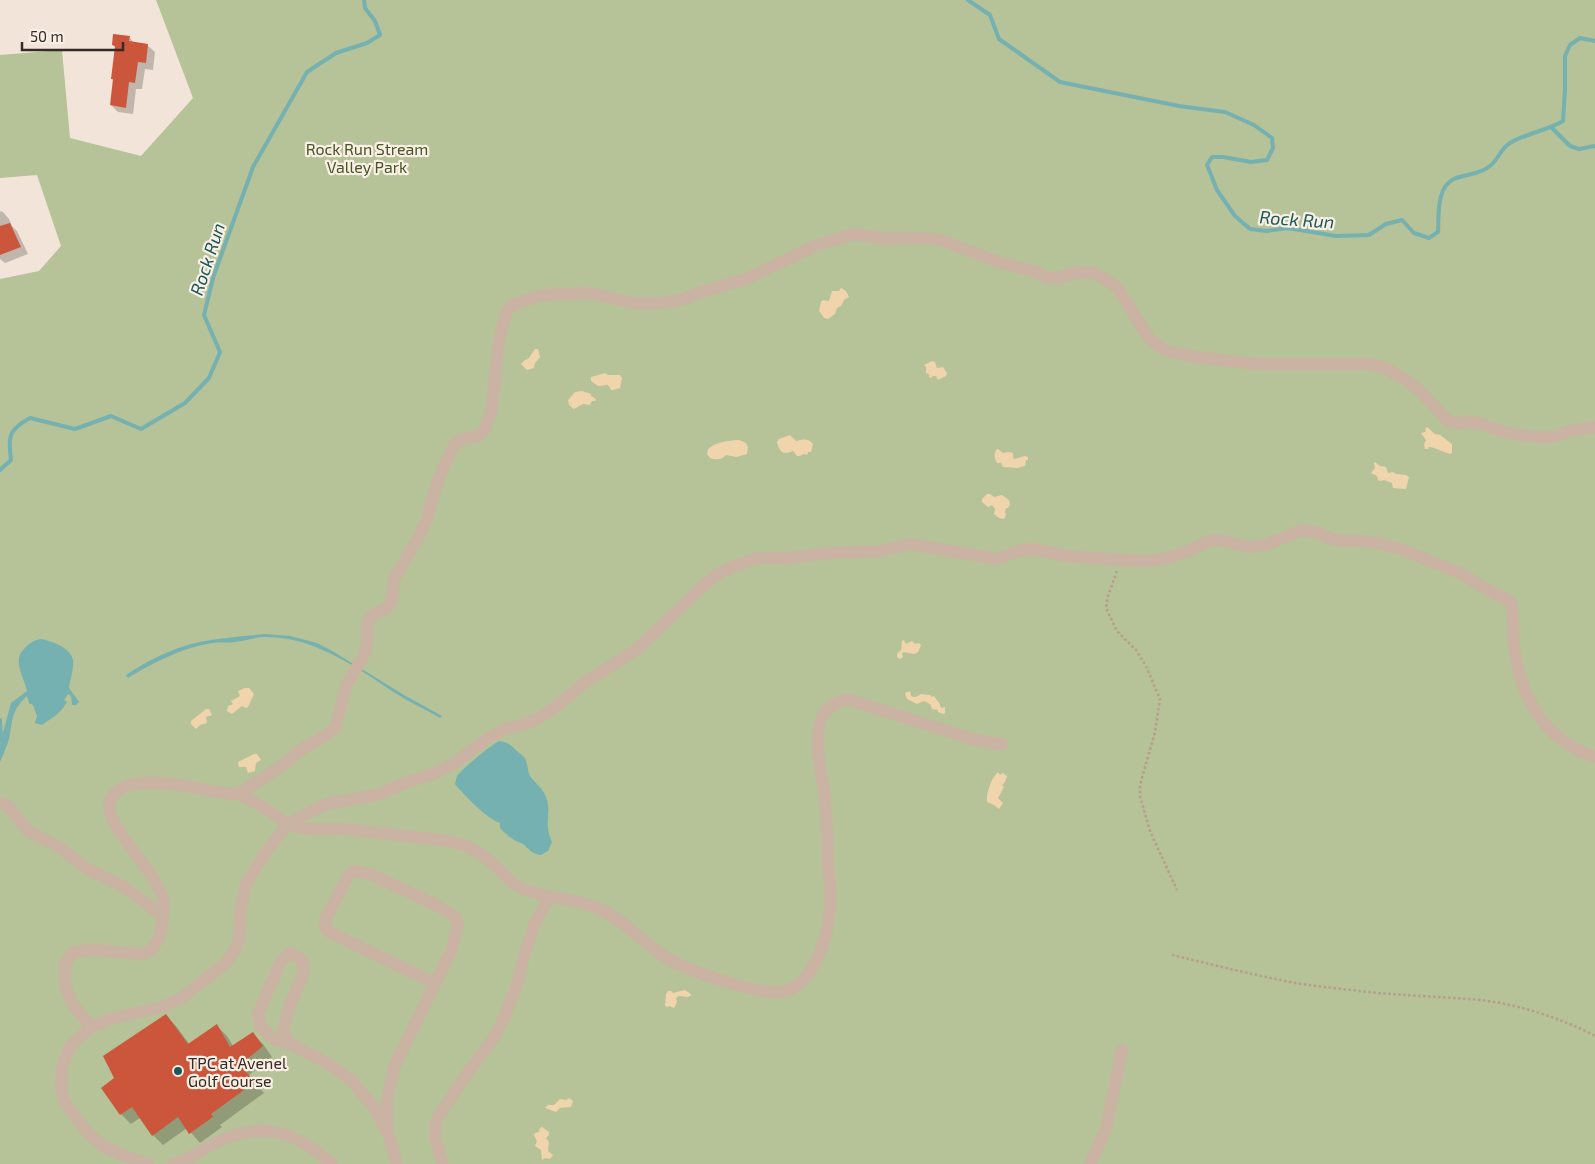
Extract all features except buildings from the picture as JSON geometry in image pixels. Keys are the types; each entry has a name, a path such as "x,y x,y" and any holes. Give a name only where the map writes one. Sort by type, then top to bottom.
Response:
{"lane":[{"path":"237,794 264,778 299,751 335,728 346,686 364,655 367,624 371,616 387,608 392,601 394,578 418,538 449,454 455,444 462,439 478,436 484,431 488,423 499,342 506,314 510,307 538,296 577,293 595,294 632,303 661,303 682,300 746,278 817,245 855,234 886,239 929,238 943,241 1002,263 1033,271 1048,278 1074,273 1095,273 1117,287 1150,340 1165,350 1195,357 1255,364 1367,364 1394,372 1420,391 1448,421 1480,423 1512,434 1539,437 1554,436 1569,431 1595,427"},
{"path":"148,1164 103,1146 88,1133 65,1103 61,1088 62,1067 71,1045 91,1027 113,1018 159,1008 180,999 225,964 235,950 239,940 241,906 247,882 287,824 326,804 380,794 433,774 455,763 488,738 506,729 537,719 552,710 584,683 636,650 717,574 757,558 785,558 832,553 881,551 910,544 997,559 1022,550 1033,549 1067,556 1116,560 1160,560 1186,552 1209,541 1220,540 1250,547 1266,545 1302,530 1319,533 1331,539 1342,541 1379,543 1445,566 1511,602 1514,651 1519,673 1529,699 1542,723 1560,739 1582,752 1595,756"},
{"path":"91,1027 73,1005 65,986 65,964 74,952 93,950 143,954 151,950 160,937 164,902 150,872 126,842 112,820 109,810 110,800 119,789 132,784 158,783 237,794 265,808 287,824 298,828 372,832 442,840 466,846 494,864 508,879 520,888 599,908 619,920 640,939 666,958 699,973 755,989 781,992 802,983 817,962 825,939 829,913 830,884 818,730 824,713 835,703 847,699 972,739 992,744 1002,744"},
{"path":"0,803 8,806 28,831 59,847 87,869 124,887 163,916"},
{"path":"387,1131 387,1100 394,1067 434,983 456,936 458,925 455,917 436,906 370,874 354,871 348,876 326,918 325,926 329,932 434,983"},
{"path":"443,1164 435,1138 435,1126 438,1117 469,1070 494,1038 517,985 524,952 535,923 550,896"},
{"path":"290,1044 283,1031 289,1007 304,972 303,961 291,953 281,961 258,1014 261,1027 275,1040 290,1044 327,1063 350,1079 373,1106 387,1131 397,1164"},
{"path":"1090,1164 1106,1129 1122,1050"},
{"path":"173,1164 186,1161 215,1143 254,1130 280,1132 298,1139 316,1150 332,1164"}],"path":[{"path":"1116,560 1118,567 1106,608 1117,631 1136,650 1146,666 1160,699 1155,732 1140,784 1140,796 1150,832 1177,890"},
{"path":"1172,955 1277,980 1353,990 1470,999 1502,1004 1539,1013 1577,1026 1595,1036"}],"green space":[{"name":"Rock Run Stream Valley Park","path":"156,0 1595,0 1595,1164 0,1164 0,279 39,271 61,246 37,175 0,178 0,55 62,50 70,138 141,156 193,98"}],"sand":[{"path":"841,288 846,291 849,297 837,308 835,314 828,319 824,318 819,311 821,302 823,300 829,301 832,291 839,291"},
{"path":"535,349 538,349 540,357 535,363 534,368 527,370 521,364 528,359"},
{"path":"932,361 935,362 937,368 943,367 947,373 946,376 938,380 936,376 929,377 924,365"},
{"path":"605,373 608,375 620,375 622,378 620,388 611,390 608,385 598,386 591,381 591,377"},
{"path":"582,391 591,394 596,399 590,405 583,404 574,409 569,405 568,400 575,392"},
{"path":"1427,427 1452,444 1451,454 1429,447 1425,449 1424,444 1426,440 1421,433 1425,432"},
{"path":"790,435 796,441 806,439 810,441 813,444 811,452 808,452 807,455 797,456 793,451 782,452 777,442 779,439"},
{"path":"739,440 746,443 748,447 747,454 736,457 726,455 723,458 717,459 710,458 707,454 708,449 715,444"},
{"path":"998,449 1003,453 1013,453 1014,459 1025,456 1028,457 1028,460 1026,460 1025,466 1017,468 1003,467 995,459 995,453"},
{"path":"1375,462 1380,466 1386,467 1388,473 1393,472 1409,477 1406,489 1393,488 1392,483 1378,480 1377,476 1371,473 1375,468"},
{"path":"987,494 994,497 1002,495 1009,500 1010,504 1006,508 1004,519 994,514 995,509 992,505 988,507 982,502 982,499"},
{"path":"904,640 906,644 912,641 915,644 919,643 921,645 918,652 914,654 903,652 903,657 900,659 897,657 897,654 901,650 902,641"},
{"path":"249,688 254,694 248,707 242,706 232,714 227,711 228,707 233,704 231,701 240,696 238,691"},
{"path":"910,691 911,696 914,697 921,694 934,696 941,708 945,707 945,713 943,714 938,712 938,710 932,709 930,704 924,701 917,704 907,699 905,693"},
{"path":"206,709 209,709 212,715 206,717 207,723 200,725 196,729 191,724 191,721"},
{"path":"257,754 261,760 256,763 255,771 248,773 246,767 239,767 238,762"},
{"path":"998,772 1000,775 1003,773 1007,776 998,798 1003,803 999,809 987,802 988,790"},
{"path":"685,990 692,995 676,998 677,1002 674,1008 665,1006 668,991 673,993"},
{"path":"569,1098 573,1101 571,1107 560,1108 556,1112 545,1108 548,1105 554,1105 560,1099 566,1100"},
{"path":"542,1127 549,1132 546,1138 549,1142 548,1151 553,1155 550,1159 545,1158 542,1160 541,1150 535,1146 537,1141 534,1135"}],"water":[{"path":"265,634 290,636 317,643 442,716 440,718 405,699 336,656 302,642 284,638 261,637 201,645 168,656 128,678 126,675 178,648 217,639"},
{"path":"41,639 60,646 72,656 73,667 69,688 79,702 76,705 72,705 71,696 68,694 64,700 67,702 61,710 42,725 35,723 37,716 27,696 15,711 8,742 0,762 0,744 11,703 27,691 20,669 19,658 30,643"},
{"path":"499,741 510,745 524,757 530,776 543,791 548,802 548,829 552,842 548,851 541,855 514,840 500,828 500,823 482,812 455,784 460,772 489,747"}],"waterway":[{"name":"Rock Run","path":"0,470 11,460 11,435 17,426 30,418 75,429 111,416 141,429 185,403 209,378 220,352 204,315 213,278 253,167 307,72 336,53 367,43 380,35 375,21 365,8 364,0"},
{"name":"Rock Run","path":"968,0 990,15 999,39 1060,82 1179,106 1225,112 1254,125 1272,138 1273,148 1267,160 1251,162 1212,157 1207,165 1217,190 1235,216 1250,229 1267,231 1288,228 1336,236 1369,235 1386,224 1402,220 1414,233 1429,238 1438,232 1441,195 1448,183 1454,179 1486,169 1510,143 1563,121 1565,56 1570,45 1580,38 1595,41"},
{"path":"1552,128 1570,146 1579,149 1595,146"},
{"name":"Rock Run","path":"0,720 0,740"}],"place":[{"name":"TPC at Avenel Golf Course","path":"178,1071"}]}
